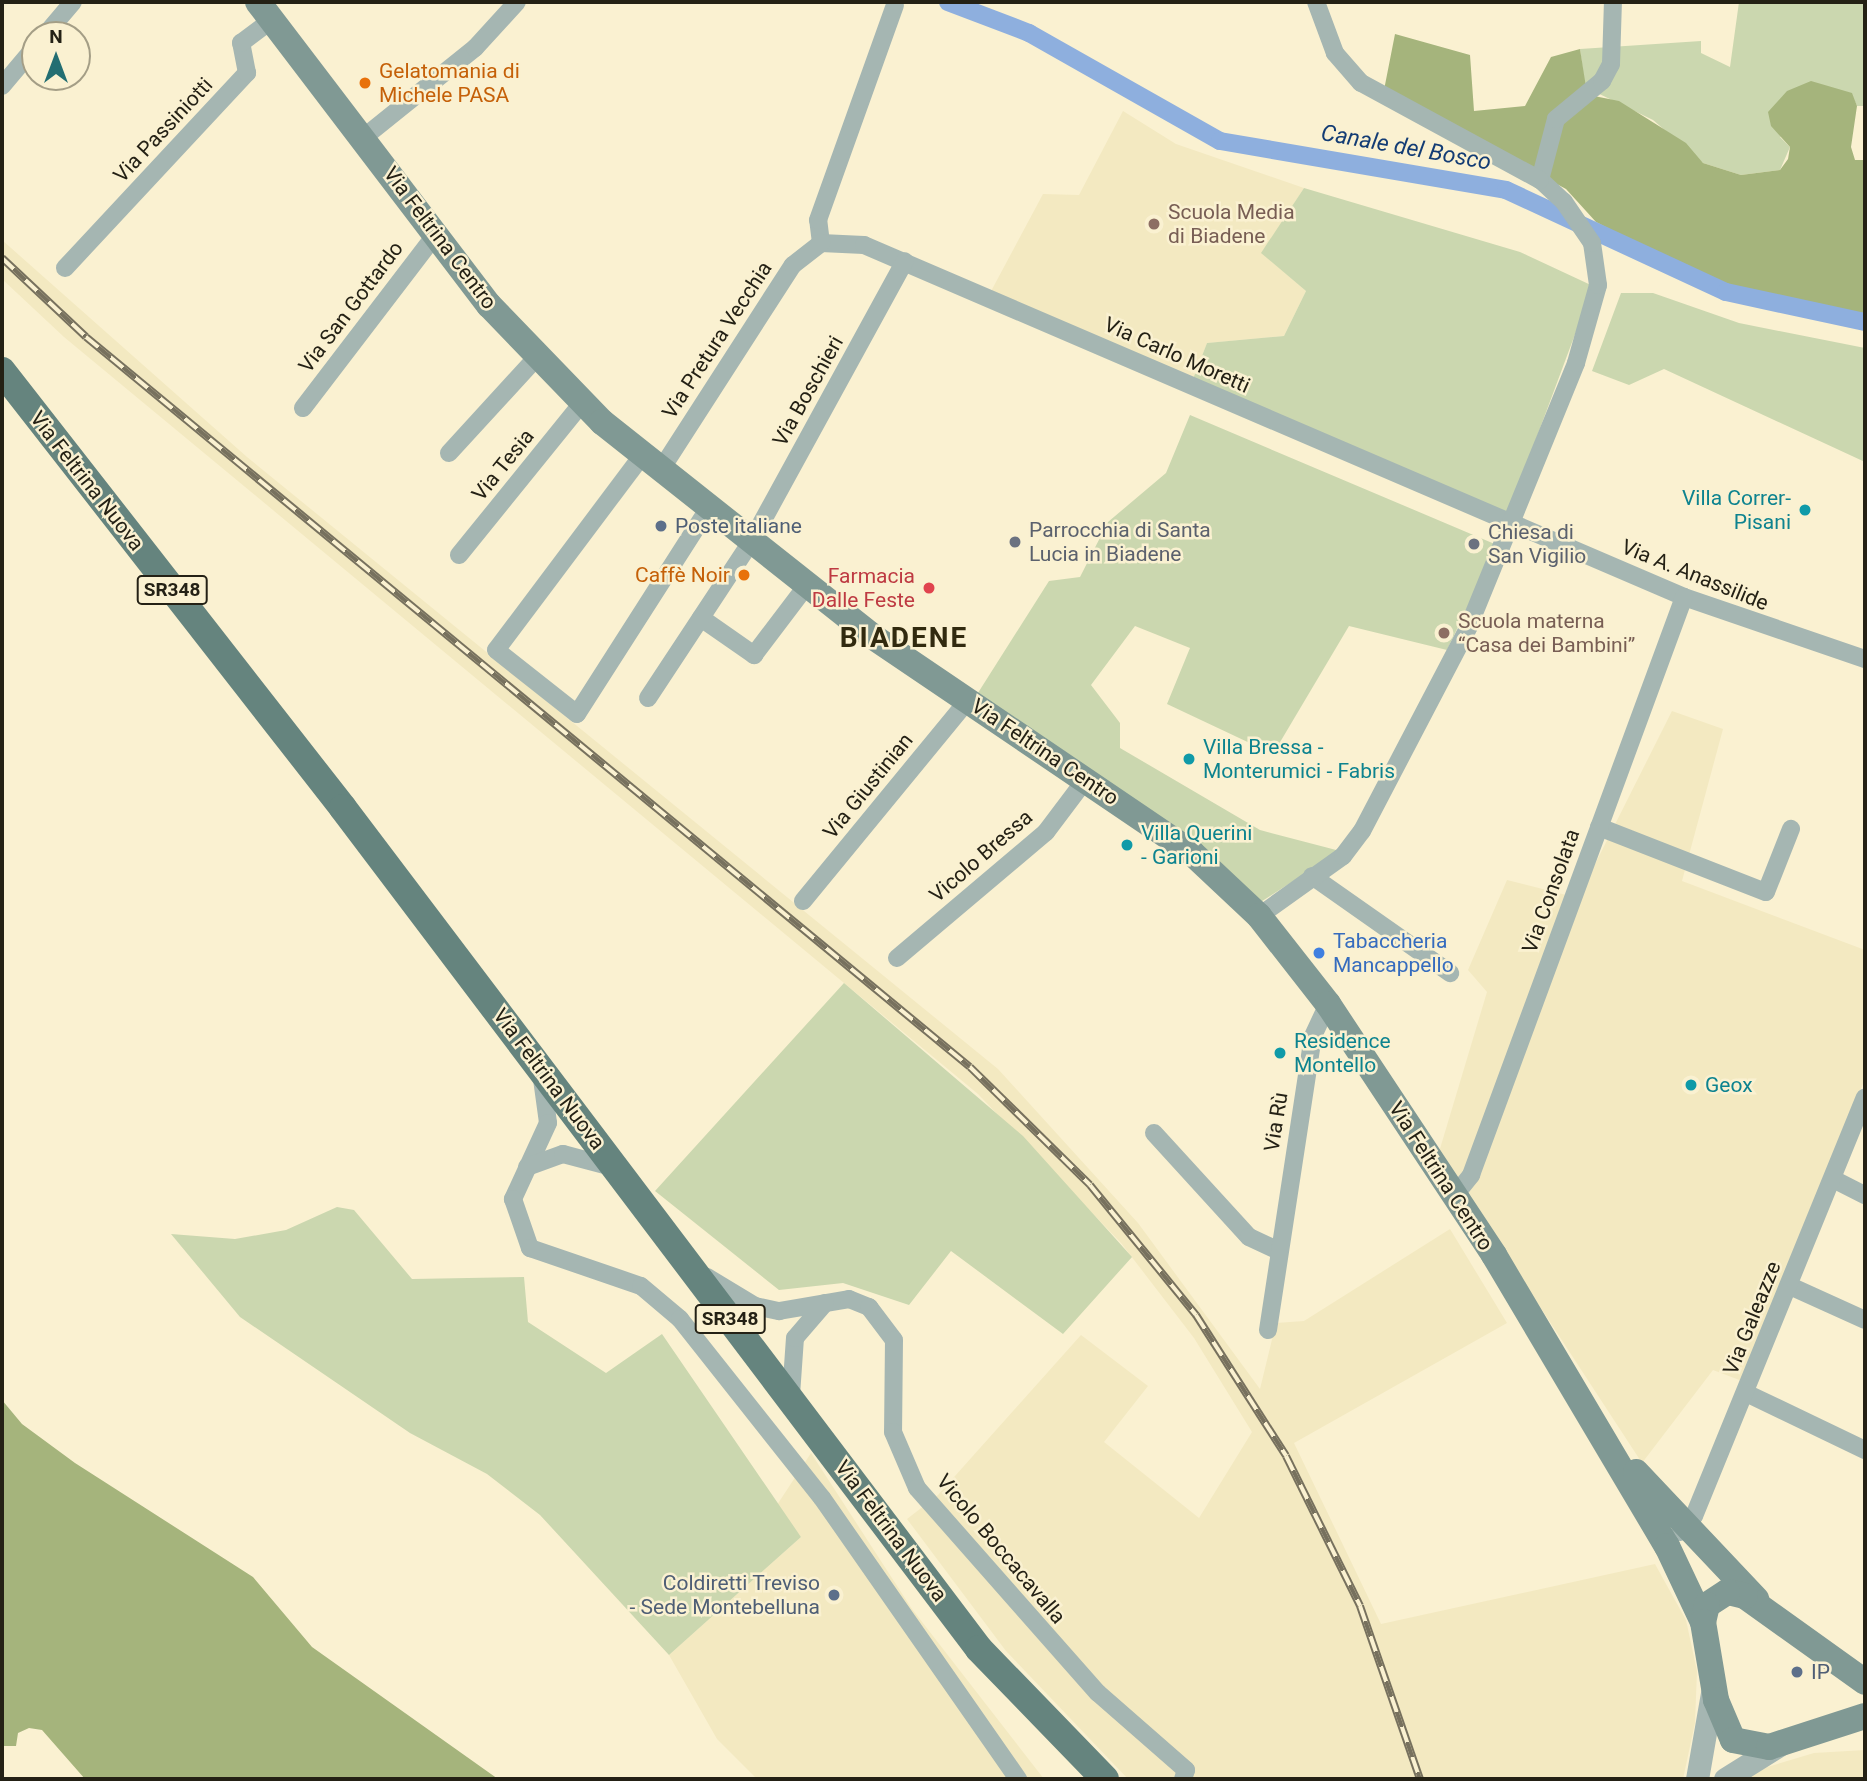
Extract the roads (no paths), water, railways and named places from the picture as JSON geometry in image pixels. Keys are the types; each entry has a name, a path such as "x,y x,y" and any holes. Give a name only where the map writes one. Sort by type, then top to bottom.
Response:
{"main road":[{"name":"Via Feltrina Centro","path":"265,11 535,359 582,403 650,464 807,585 968,700 1192,853 1259,916 1328,1004 1455,1195 1667,1546 1703,1622 1720,1720 1733,1740 1756,1747 1783,1744"},
{"name":"Via Feltrina Nuova","path":"2,370 539,1066 979,1649 1105,1779"},
{"name":"Via Feltrina Centro","path":"1594,1423 1685,1527 1764,1606"},
{"path":"1703,1622 1718,1595 1735,1593 1764,1606 1864,1683"},
{"path":"979,1649 1020,1716 1077,1779"},
{"path":"1783,1744 1828,1731 1865,1716"},
{"path":"1828,1731 1865,1734"}],"street":[{"path":"57,21 73,2"},
{"path":"363,138 475,48 517,2"},
{"path":"1259,916 1343,856 1362,831 1468,628 1590,322 1598,265 1583,227 1564,202 1540,180 1362,83 1335,53 1316,2"},
{"path":"1540,180 1556,119 1602,81 1611,64 1613,2"},
{"path":"821,243 818,220 895,5"},
{"name":"Via Passiniotti","path":"65,268 247,73 241,43 265,11"},
{"path":"2,86 21,64"},
{"name":"Via San Gottardo","path":"303,408 436,233"},
{"name":"Via Carlo Moretti","path":"821,243 864,245 905,261 1512,522"},
{"name":"Via Pretura Vecchia","path":"650,464 793,265 821,243"},
{"name":"Via Boschieri","path":"751,542 905,261"},
{"path":"449,453 535,359"},
{"name":"Via Tesia","path":"459,555 582,403"},
{"path":"650,464 496,650 577,713 708,509"},
{"name":"Via A. Anassilide","path":"1512,522 1684,597 1865,659"},
{"path":"648,698 751,542"},
{"path":"701,618 754,655 807,585"},
{"name":"Via Consolata","path":"1455,1195 1471,1175 1684,597"},
{"name":"Via Giustinian","path":"803,901 968,700"},
{"name":"Vicolo Bressa","path":"897,958 1046,832 1086,779"},
{"path":"1599,827 1766,892 1791,829"},
{"path":"1312,876 1450,973"},
{"name":"Via Rù","path":"1268,1330 1317,1019 1328,1004"},
{"path":"539,1066 548,1123 527,1167 513,1214 530,1248 641,1286 680,1319 822,1498 1017,1779"},
{"name":"Via Galeazze","path":"1667,1546 1685,1527 1746,1393 1865,1098"},
{"path":"1154,1133 1249,1237 1279,1251"},
{"path":"527,1167 547,1155 571,1154 617,1170"},
{"path":"1833,1179 1865,1195"},
{"path":"668,1237 717,1287 755,1306 779,1311 825,1303"},
{"path":"1790,1286 1865,1320"},
{"name":"Vicolo Boccacavalla","path":"825,1303 849,1299 869,1307 894,1340 896,1447 937,1514 1098,1693 1186,1770 1183,1779"},
{"path":"792,1401 789,1355 802,1323 825,1303"},
{"path":"1746,1393 1865,1450"},
{"path":"1697,1779 1713,1680"},
{"path":"1725,1779 1783,1744"}],"waterway":[{"name":"Canale del Bosco","path":"948,2 1029,33 1220,141 1506,190 1726,292 1865,322"}],"railway":[{"path":"2,258 86,337 970,1067 1090,1185 1196,1315 1286,1456 1360,1606 1420,1779"}],"place":[{"name":"Gelatomania di Michele PASA","path":"365,83"},
{"name":"Scuola Media di Biadene","path":"1154,224"},
{"name":"Villa Correr- Pisani","path":"1805,510"},
{"name":"Poste italiane","path":"661,526"},
{"name":"Parrocchia di Santa Lucia in Biadene","path":"1015,542"},
{"name":"Chiesa di San Vigilio","path":"1474,544"},
{"name":"Caffè Noir","path":"744,575"},
{"name":"Farmacia Dalle Feste","path":"929,588"},
{"name":"Scuola materna “Casa dei Bambini”","path":"1444,633"},
{"name":"Villa Bressa - Monterumici - Fabris","path":"1189,759"},
{"name":"Villa Querini - Garioni","path":"1127,845"},
{"name":"Tabaccheria Mancappello","path":"1319,953"},
{"name":"Residence Montello","path":"1280,1053"},
{"name":"Geox","path":"1691,1085"},
{"name":"Coldiretti Treviso - Sede Montebelluna","path":"834,1595"},
{"name":"IP","path":"1797,1672"}],"district":[{"name":"BIADENE","path":"904,638"}]}
